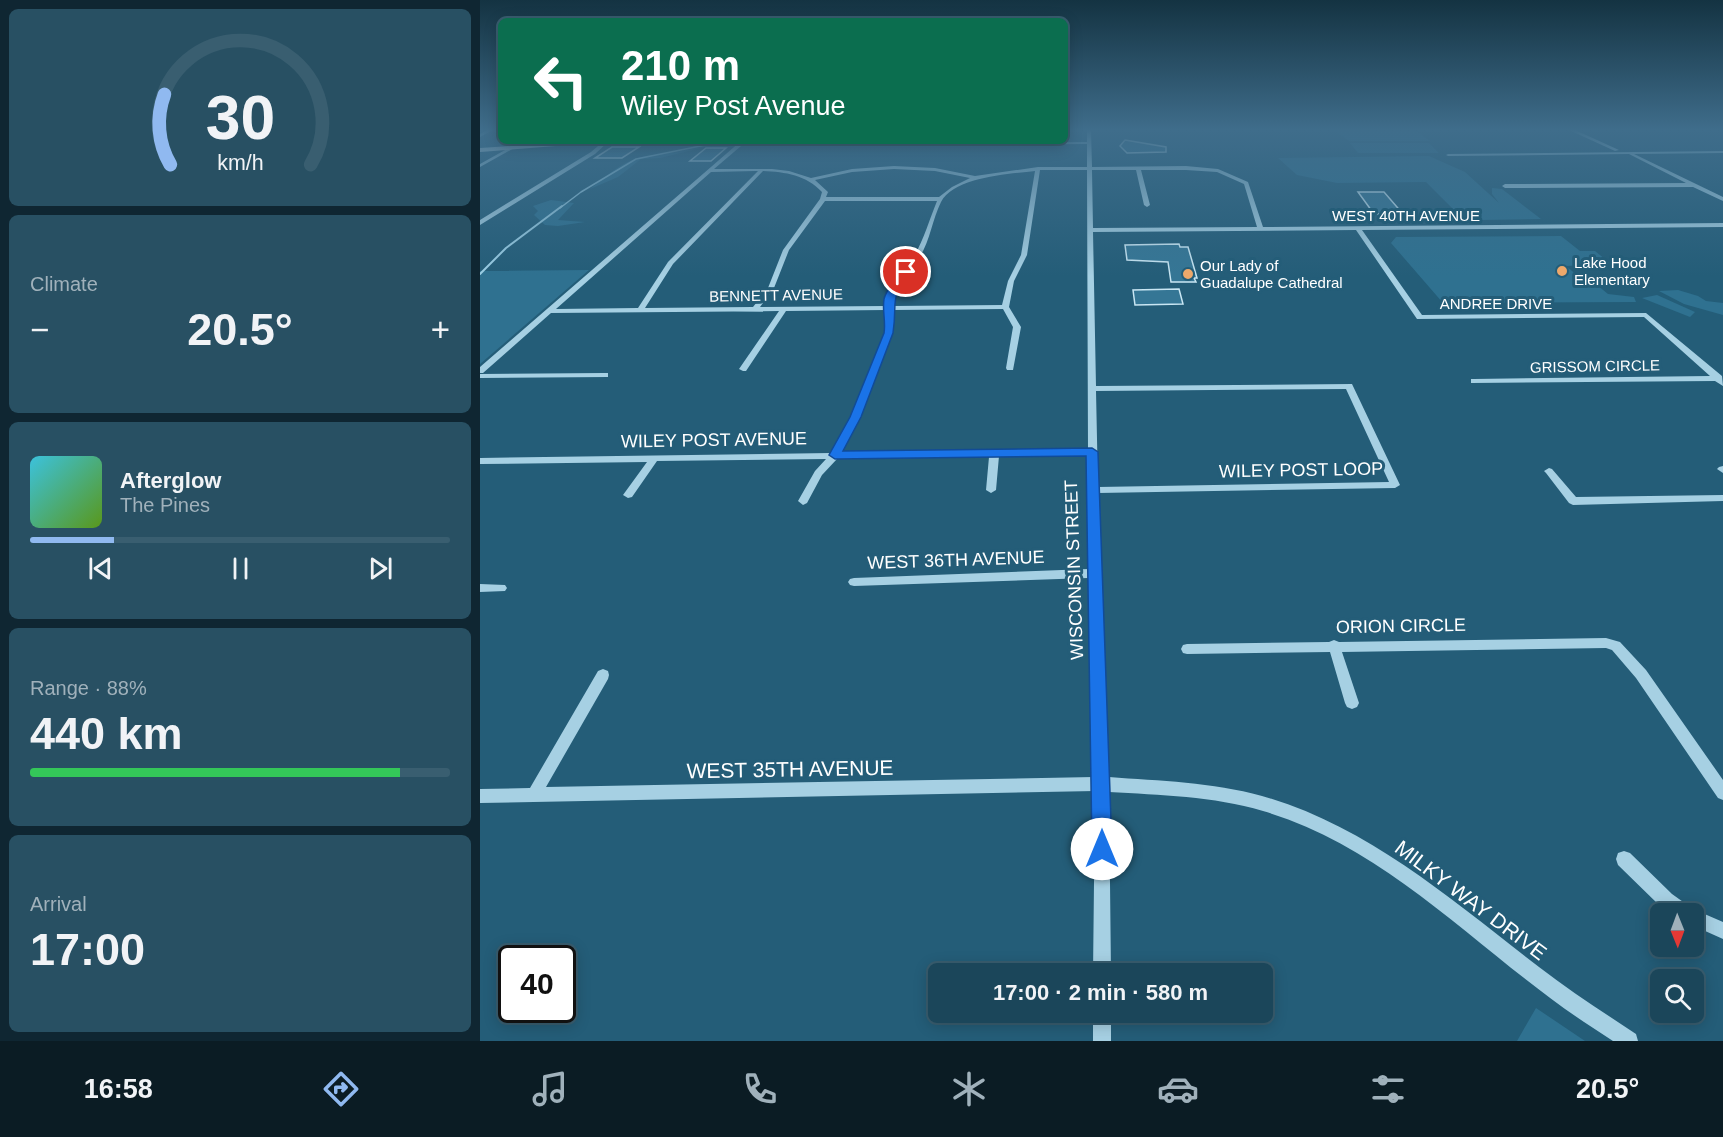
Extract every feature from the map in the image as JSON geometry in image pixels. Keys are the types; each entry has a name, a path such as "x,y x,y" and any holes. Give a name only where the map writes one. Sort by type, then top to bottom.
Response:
{"street":[{"path":"480,223 552,179"},
{"path":"480,371 701,179"},
{"path":"640,310 670,263 754,179"},
{"path":"755,309 771,288 786,250 823,199 825,192 813,179"},
{"path":"803,501 818,473 835,455 855,417 888,333 891,321 889,300 894,286 917,257 940,199 972,179"},
{"path":"1010,368 1017,327 1005,307 1011,281 1024,255 1036,179"},
{"name":"WISCONSIN STREET","path":"1089,179 1092,490 1102,783 1102,963"},
{"path":"1141,179 1147,206"},
{"path":"1236,179 1246,183 1260,228"},
{"path":"1682,179 1723,199"},
{"path":"1506,186 1696,185"},
{"path":"823,199 940,199"},
{"name":"WEST 40TH AVENUE","path":"1089,230 1723,225"},
{"name":"ANDREE DRIVE","path":"1357,227 1420,317 1646,315 1721,380"},
{"name":"BENNETT AVENUE","path":"548,311 1005,307"},
{"path":"743,369 784,309"},
{"path":"480,376 605,375"},
{"name":"GRISSOM CIRCLE","path":"1474,381 1721,380"},
{"name":"WILEY POST LOOP","path":"1092,389 1349,386 1395,485 1092,490"},
{"name":"WILEY POST AVENUE","path":"480,461 1092,452"},
{"path":"991,490 994,455"},
{"path":"628,495 655,458"},
{"path":"1549,471 1573,501 1723,498"},
{"name":"WEST 36TH AVENUE","path":"855,582 1094,573"},
{"path":"480,588 501,588"},
{"name":"ORION CIRCLE","path":"1187,649 1596,642 1616,646 1641,674 1723,793"},
{"path":"1334,645 1352,703"},
{"path":"533,796 603,675"},
{"name":"WEST 35TH AVENUE","path":"480,796 1102,783"},
{"name":"MILKY WAY DRIVE","path":"1102,783 1204,792 1263,804 1314,822 1410,876 1569,1001 1629,1041"},
{"path":"1624,859 1670,903"},
{"path":"1704,922 1723,931"},
{"path":"1102,1023 1102,1041"}],"shaded area":[{"path":"603,179 614,179 590,189"},
{"path":"1315,179 1472,179 1499,203 1492,194 1492,188 1502,189 1541,219 1462,218 1426,182 1337,183"},
{"path":"551,200 574,203 558,220 585,222 558,226 545,225 534,215 538,211 533,206"},
{"path":"1561,236 1580,251 1595,251 1611,264 1566,266 1584,281 1597,285 1608,294 1634,297 1636,302 1443,303 1391,243 1396,237"},
{"path":"589,270 480,364 480,271"},
{"path":"1678,290 1706,301 1723,303 1723,315 1684,304 1659,291"},
{"path":"1657,295 1695,312 1690,317 1642,298"},
{"path":"1536,1008 1585,1041 1517,1041"}],"building":[{"path":"1358,192 1384,192 1403,214 1374,214"},
{"name":"Our Lady of Guadalupe Cathedral","path":"1179,244 1180,247 1188,247 1197,278 1194,278 1196,282 1171,282 1168,262 1127,260 1125,245"},
{"path":"1179,289 1183,304 1135,305 1133,290"}],"waterway":[{"path":"560,208 603,179"},
{"path":"480,274 506,248 562,206"}],"place":[{"name":"Lake Hood Elementary","path":"1562,271"},
{"name":"Our Lady of Guadalupe Cathedral","path":"1188,274"}],"route":[{"path":"906,272 894,286 889,300 891,321 888,333 855,417 835,455 994,455 1092,452 1102,849"}]}
